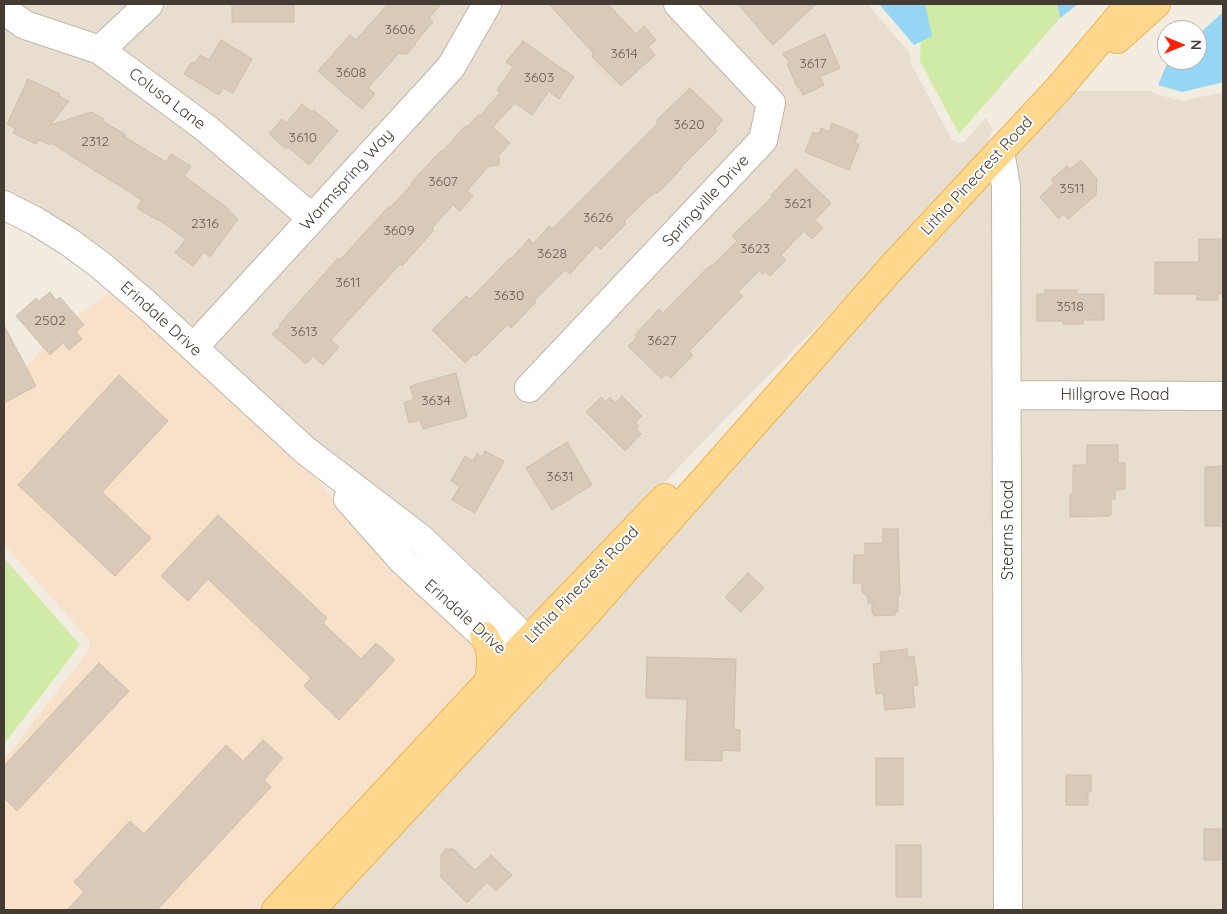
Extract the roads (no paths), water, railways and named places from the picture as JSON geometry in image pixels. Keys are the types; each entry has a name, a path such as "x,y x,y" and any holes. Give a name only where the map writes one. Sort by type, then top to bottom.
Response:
{"main road":[{"name":"Lithia Pinecrest Road","path":"311,910 538,668 894,265 1060,87 1130,4"},
{"name":"Lithia Pinecrest Road","path":"1060,87 1156,4"},
{"name":"Lithia Pinecrest Road","path":"276,910 520,649 746,413 894,265"},
{"path":"484,636 489,645 491,655 489,682"}],"street":[{"path":"100,50 150,4"},
{"name":"Warmspring Way","path":"194,347 451,67 487,4"},
{"name":"Springville Drive","path":"529,388 763,140 771,103 678,4"},
{"name":"Colusa Lane","path":"4,10 24,25 100,50 206,129 312,218"},
{"name":"Stearns Road","path":"1000,151 1006,186 1008,910"},
{"name":"Erindale Drive","path":"4,206 61,237 99,264 194,347 306,451 420,538 538,668"},
{"name":"Hillgrove Road","path":"1007,395 1223,396"},
{"name":"Erindale Drive","path":"306,451 402,560 484,636 520,649"}],"water":[{"path":"879,4 925,4 932,36 914,45"},
{"path":"1057,4 1078,4 1060,18"},
{"path":"1223,12 1223,80 1220,83 1182,92 1158,85 1164,70 1207,70 1207,27"}]}
